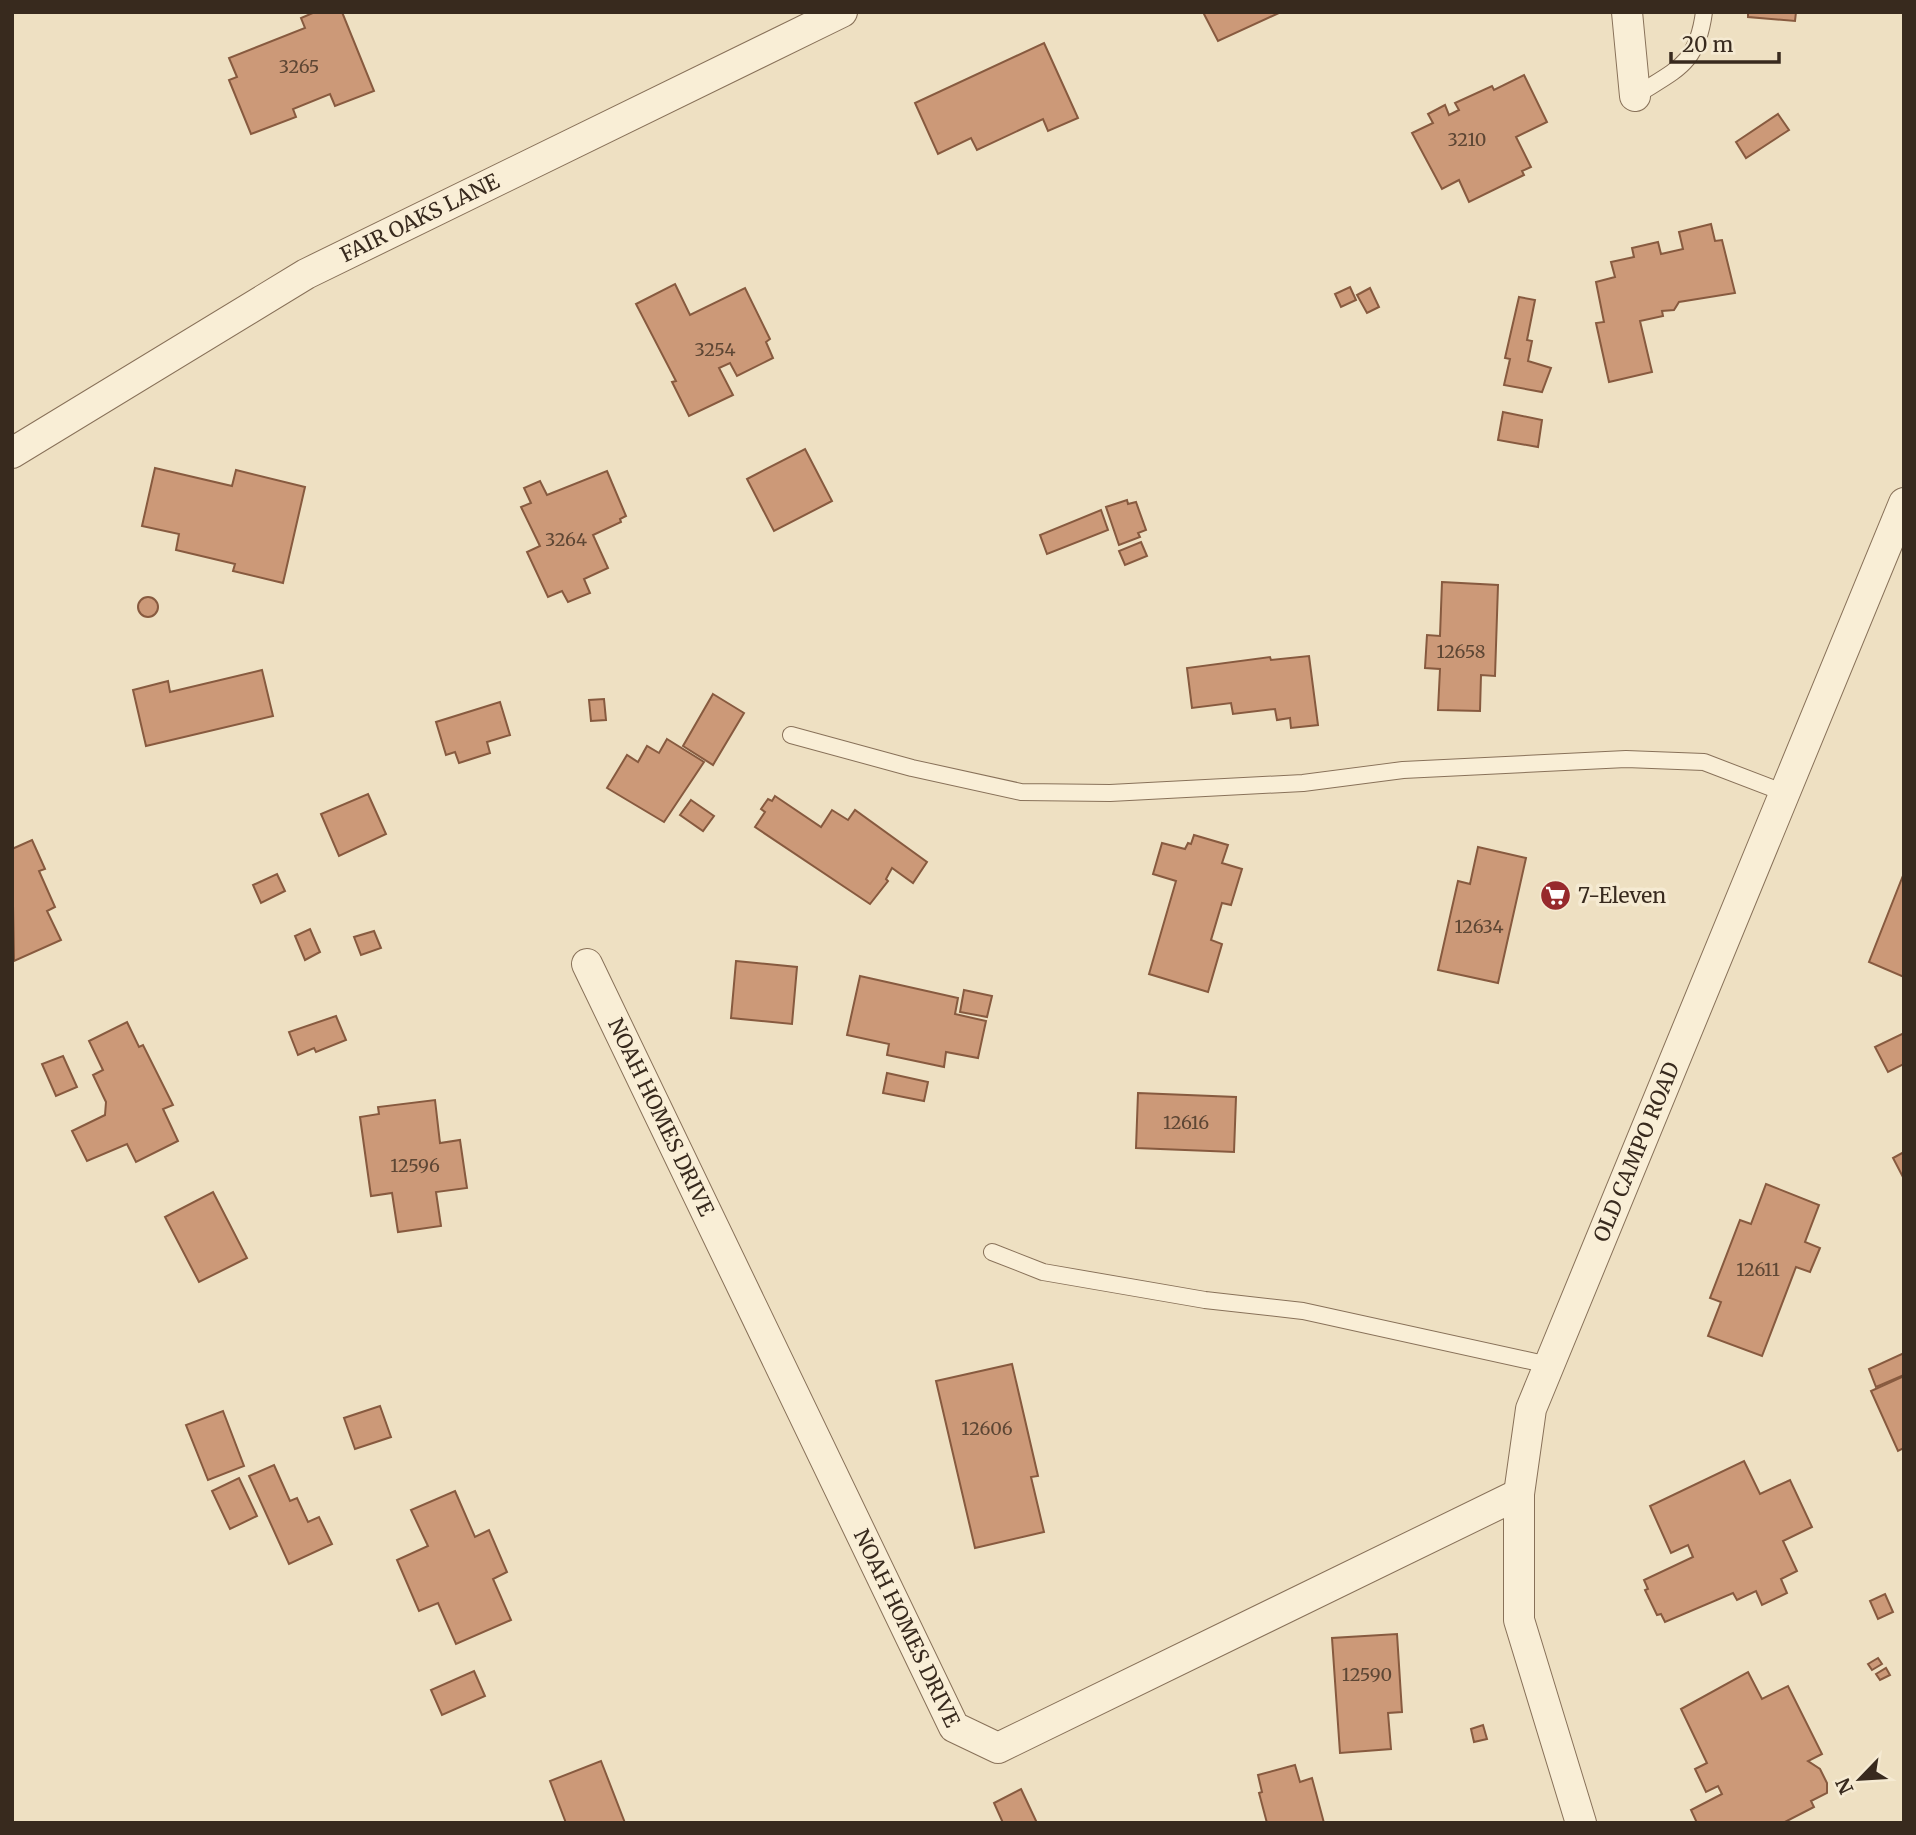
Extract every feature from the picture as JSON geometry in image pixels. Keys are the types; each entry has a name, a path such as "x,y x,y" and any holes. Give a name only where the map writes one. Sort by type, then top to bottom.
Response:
{"street":[{"name":"FAIR OAKS LANE","path":"12,453 306,274 842,12"},
{"path":"1627,12 1635,96"},
{"name":"OLD CAMPO ROAD","path":"1581,1823 1519,1620 1519,1494 1531,1409 1904,503"},
{"name":"NOAH HOMES DRIVE","path":"587,964 954,1727 998,1748 1519,1494"}],"lane":[{"path":"1635,96 1688,62 1701,39 1704,12"},
{"path":"791,735 912,768 1021,792 1110,793 1303,783 1403,770 1626,759 1704,762 1785,793"},
{"path":"992,1252 1043,1272 1205,1300 1303,1311 1549,1365"}],"building":[{"path":"315,12 342,12 374,91 335,106 330,94 293,109 296,117 251,134 229,80 237,77 229,58 305,28 301,18"},
{"path":"1281,12 1218,41 1204,14"},
{"path":"1748,12 1796,12 1795,21 1748,17"},
{"path":"1044,43 1078,118 1048,131 1043,119 977,150 971,138 938,154 915,103"},
{"path":"1524,75 1547,122 1516,137 1531,167 1522,171 1524,175 1469,202 1459,180 1442,189 1412,133 1433,123 1428,114 1445,105 1449,115 1459,110 1455,103 1492,86 1494,90"},
{"path":"1778,114 1789,130 1746,158 1736,142"},
{"path":"1711,224 1715,241 1722,240 1735,293 1679,302 1674,310 1662,311 1663,316 1640,321 1652,372 1609,382 1596,323 1604,322 1596,282 1615,277 1611,262 1634,257 1632,248 1658,242 1661,254 1683,249 1679,232"},
{"path":"675,284 690,315 745,288 770,339 766,342 773,358 737,376 730,363 719,368 733,395 689,416 672,382 676,381 636,304"},
{"path":"1350,287 1356,300 1341,307 1335,294"},
{"path":"1370,288 1379,307 1367,313 1357,295"},
{"path":"1519,297 1535,300 1527,340 1532,341 1528,361 1551,368 1542,392 1504,385 1510,359 1505,358"},
{"path":"1503,412 1542,420 1538,447 1498,440"},
{"path":"805,449 832,501 774,531 747,479"},
{"path":"155,468 232,486 236,470 305,487 283,583 233,571 235,564 176,550 179,534 142,526"},
{"path":"607,471 626,516 620,519 621,522 593,535 608,568 584,579 590,593 568,602 562,591 548,597 527,552 540,546 521,507 531,503 524,488 540,481 547,495"},
{"path":"1127,500 1128,504 1136,502 1146,530 1138,533 1140,537 1119,545 1106,507"},
{"path":"1101,510 1108,530 1047,554 1040,535"},
{"path":"1141,542 1147,556 1125,565 1119,551"},
{"path":"1442,582 1498,585 1495,676 1481,675 1480,711 1438,710 1440,669 1425,668 1427,635 1440,636"},
{"path":"144,597 152,597 158,607 152,617 144,617 138,611 138,603"},
{"path":"1309,656 1318,725 1291,728 1290,718 1277,720 1275,709 1233,714 1231,703 1192,708 1187,668 1270,657 1271,660"},
{"path":"262,670 273,716 146,746 133,690 168,681 170,692"},
{"path":"713,694 744,713 713,765 683,746"},
{"path":"604,699 606,720 591,721 589,700"},
{"path":"500,702 510,735 487,742 490,753 459,763 455,752 446,755 436,722"},
{"path":"667,739 704,762 664,822 607,788 627,755 638,762 647,746 659,753"},
{"path":"368,794 386,834 339,856 321,814"},
{"path":"775,796 821,827 832,810 848,820 855,810 927,862 913,883 892,868 886,879 888,881 870,904 755,827 765,812 761,809 768,799 772,801"},
{"path":"691,800 714,816 703,831 680,815"},
{"path":"1194,835 1228,845 1222,863 1242,869 1231,905 1222,903 1211,940 1222,944 1208,992 1149,974 1176,881 1153,874 1162,843 1185,849 1188,843 1191,844"},
{"path":"32,840 45,869 39,871 55,907 47,911 61,940 14,961 12,849"},
{"path":"1478,847 1526,858 1498,983 1438,970 1458,881 1470,884"},
{"path":"1904,873 1904,977 1869,962"},
{"path":"277,874 285,891 261,903 253,885"},
{"path":"310,929 320,952 305,960 295,936"},
{"path":"374,931 381,948 361,955 354,937"},
{"path":"736,961 797,967 792,1024 731,1018"},
{"path":"860,976 958,998 955,1014 986,1021 978,1058 946,1052 944,1067 887,1055 889,1044 847,1035"},
{"path":"964,990 992,996 987,1017 960,1012"},
{"path":"336,1016 346,1040 316,1052 314,1048 298,1055 289,1032"},
{"path":"127,1022 139,1047 143,1045 173,1105 163,1109 178,1141 136,1162 127,1144 87,1161 72,1131 105,1115 106,1102 93,1075 103,1070 89,1041"},
{"path":"1904,1033 1904,1064 1888,1072 1875,1047"},
{"path":"63,1056 77,1087 56,1096 42,1064"},
{"path":"887,1073 928,1082 924,1101 883,1093"},
{"path":"1138,1093 1236,1097 1234,1152 1136,1148"},
{"path":"435,1100 440,1143 460,1140 467,1188 436,1192 441,1226 398,1232 392,1193 371,1196 360,1117 379,1114 378,1107"},
{"path":"1904,1152 1904,1179 1893,1158"},
{"path":"1766,1184 1819,1205 1805,1242 1820,1248 1810,1272 1796,1267 1762,1356 1708,1336 1721,1302 1710,1298 1740,1220 1751,1224"},
{"path":"213,1192 247,1258 199,1282 165,1217"},
{"path":"1904,1353 1904,1375 1876,1387 1869,1369"},
{"path":"1012,1364 1038,1476 1031,1477 1044,1532 975,1548 936,1381"},
{"path":"1904,1376 1904,1448 1898,1451 1871,1391"},
{"path":"380,1406 391,1437 355,1449 344,1418"},
{"path":"223,1411 244,1466 208,1480 186,1425"},
{"path":"1744,1461 1760,1494 1790,1480 1812,1527 1783,1541 1797,1571 1781,1579 1787,1593 1762,1605 1756,1591 1737,1600 1733,1593 1665,1622 1661,1614 1657,1615 1645,1590 1648,1589 1644,1580 1693,1557 1688,1545 1671,1553 1650,1506"},
{"path":"274,1465 290,1501 297,1498 308,1522 319,1517 332,1544 289,1564 249,1476"},
{"path":"239,1478 257,1516 230,1529 212,1491"},
{"path":"455,1491 475,1537 489,1530 507,1572 493,1579 511,1620 456,1644 438,1603 419,1611 397,1560 428,1546 411,1510"},
{"path":"1885,1594 1893,1612 1878,1619 1870,1601"},
{"path":"1397,1634 1402,1712 1388,1713 1391,1749 1340,1753 1332,1638"},
{"path":"1878,1658 1882,1664 1872,1670 1868,1664"},
{"path":"1886,1668 1890,1675 1880,1680 1876,1674"},
{"path":"474,1671 485,1696 442,1715 431,1690"},
{"path":"1748,1672 1762,1699 1788,1686 1822,1754 1808,1761 1820,1769 1827,1783 1827,1793 1811,1801 1814,1807 1783,1823 1697,1823 1691,1810 1722,1794 1718,1786 1706,1792 1695,1769 1707,1763 1681,1709"},
{"path":"1483,1725 1487,1739 1474,1742 1471,1729"},
{"path":"601,1761 625,1823 566,1823 550,1781"},
{"path":"1295,1765 1300,1782 1312,1778 1324,1823 1267,1823 1259,1793 1262,1792 1258,1775"},
{"path":"1021,1789 1037,1823 1003,1823 994,1803"}],"place":[{"name":"7-Eleven","path":"1555,896"}]}
